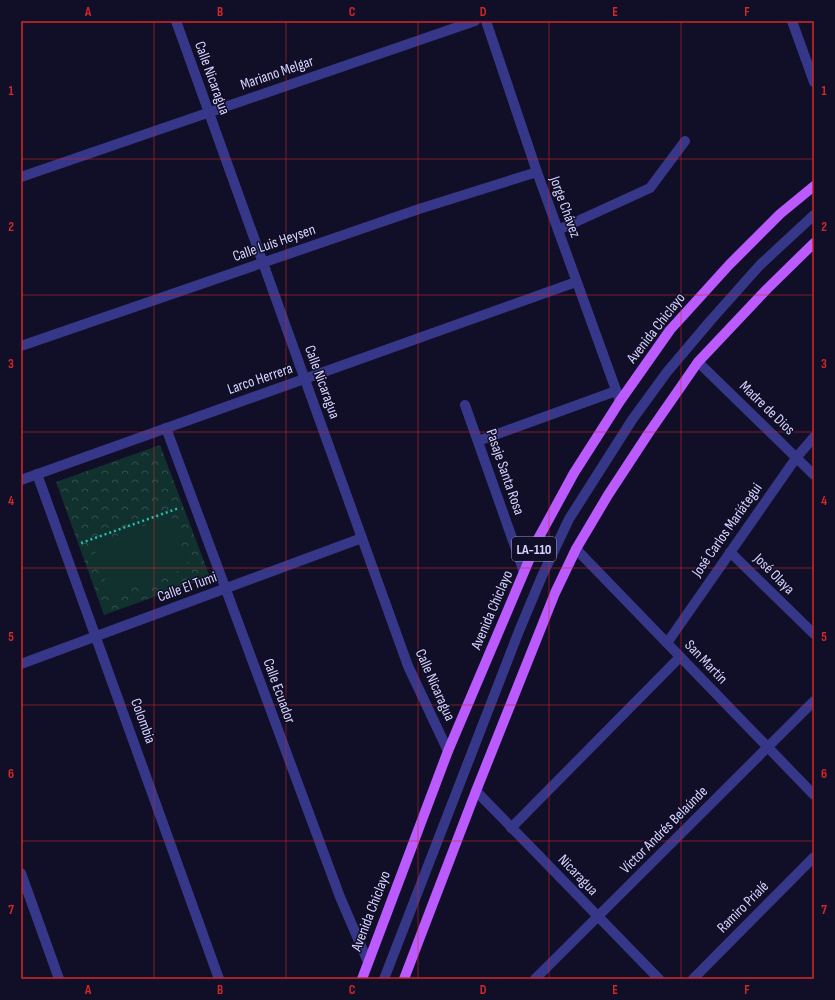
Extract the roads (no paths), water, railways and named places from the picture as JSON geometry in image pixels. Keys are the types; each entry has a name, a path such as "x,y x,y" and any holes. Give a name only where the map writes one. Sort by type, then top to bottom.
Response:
{"main road":[{"name":"Avenida Chiclayo","path":"362,979 448,751 538,539 574,473 620,401 670,330 739,255 780,214 814,186"},
{"name":"LA-110","path":"404,979 555,593 576,549 612,489 698,362 767,289 814,243"}],"street":[{"name":"Calle Nicaragua","path":"176,21 408,666 448,751"},
{"name":"Mariano Melgar","path":"21,177 475,21"},
{"name":"Jorge Chávez","path":"486,21 537,172 620,401"},
{"path":"792,21 814,82"},
{"path":"558,230 650,188 685,141"},
{"name":"Calle Luis Heysen","path":"21,346 419,209 537,172"},
{"path":"384,979 519,631 542,576 570,519 632,420 667,372 760,265 814,215"},
{"name":"Larco Herrera","path":"21,480 576,282"},
{"name":"Madre de Dios","path":"698,362 814,475"},
{"path":"478,441 616,391"},
{"name":"Pasaje Santa Rosa","path":"465,405 524,572"},
{"name":"Calle Ecuador","path":"166,428 340,897 368,962"},
{"name":"José Carlos Mariátegui","path":"667,643 796,458 814,437"},
{"name":"Colombia","path":"37,474 219,979"},
{"name":"Calle El Tumi","path":"21,664 362,538"},
{"name":"San Martín","path":"576,549 814,795"},
{"name":"José Olaya","path":"730,552 814,634"},
{"path":"511,828 680,657"},
{"name":"Víctor Andrés Belaúnde","path":"535,979 814,702"},
{"name":"Nicaragua","path":"476,792 659,979"},
{"name":"Ramiro Prialé","path":"693,979 814,857"},
{"path":"21,874 59,979"}]}
